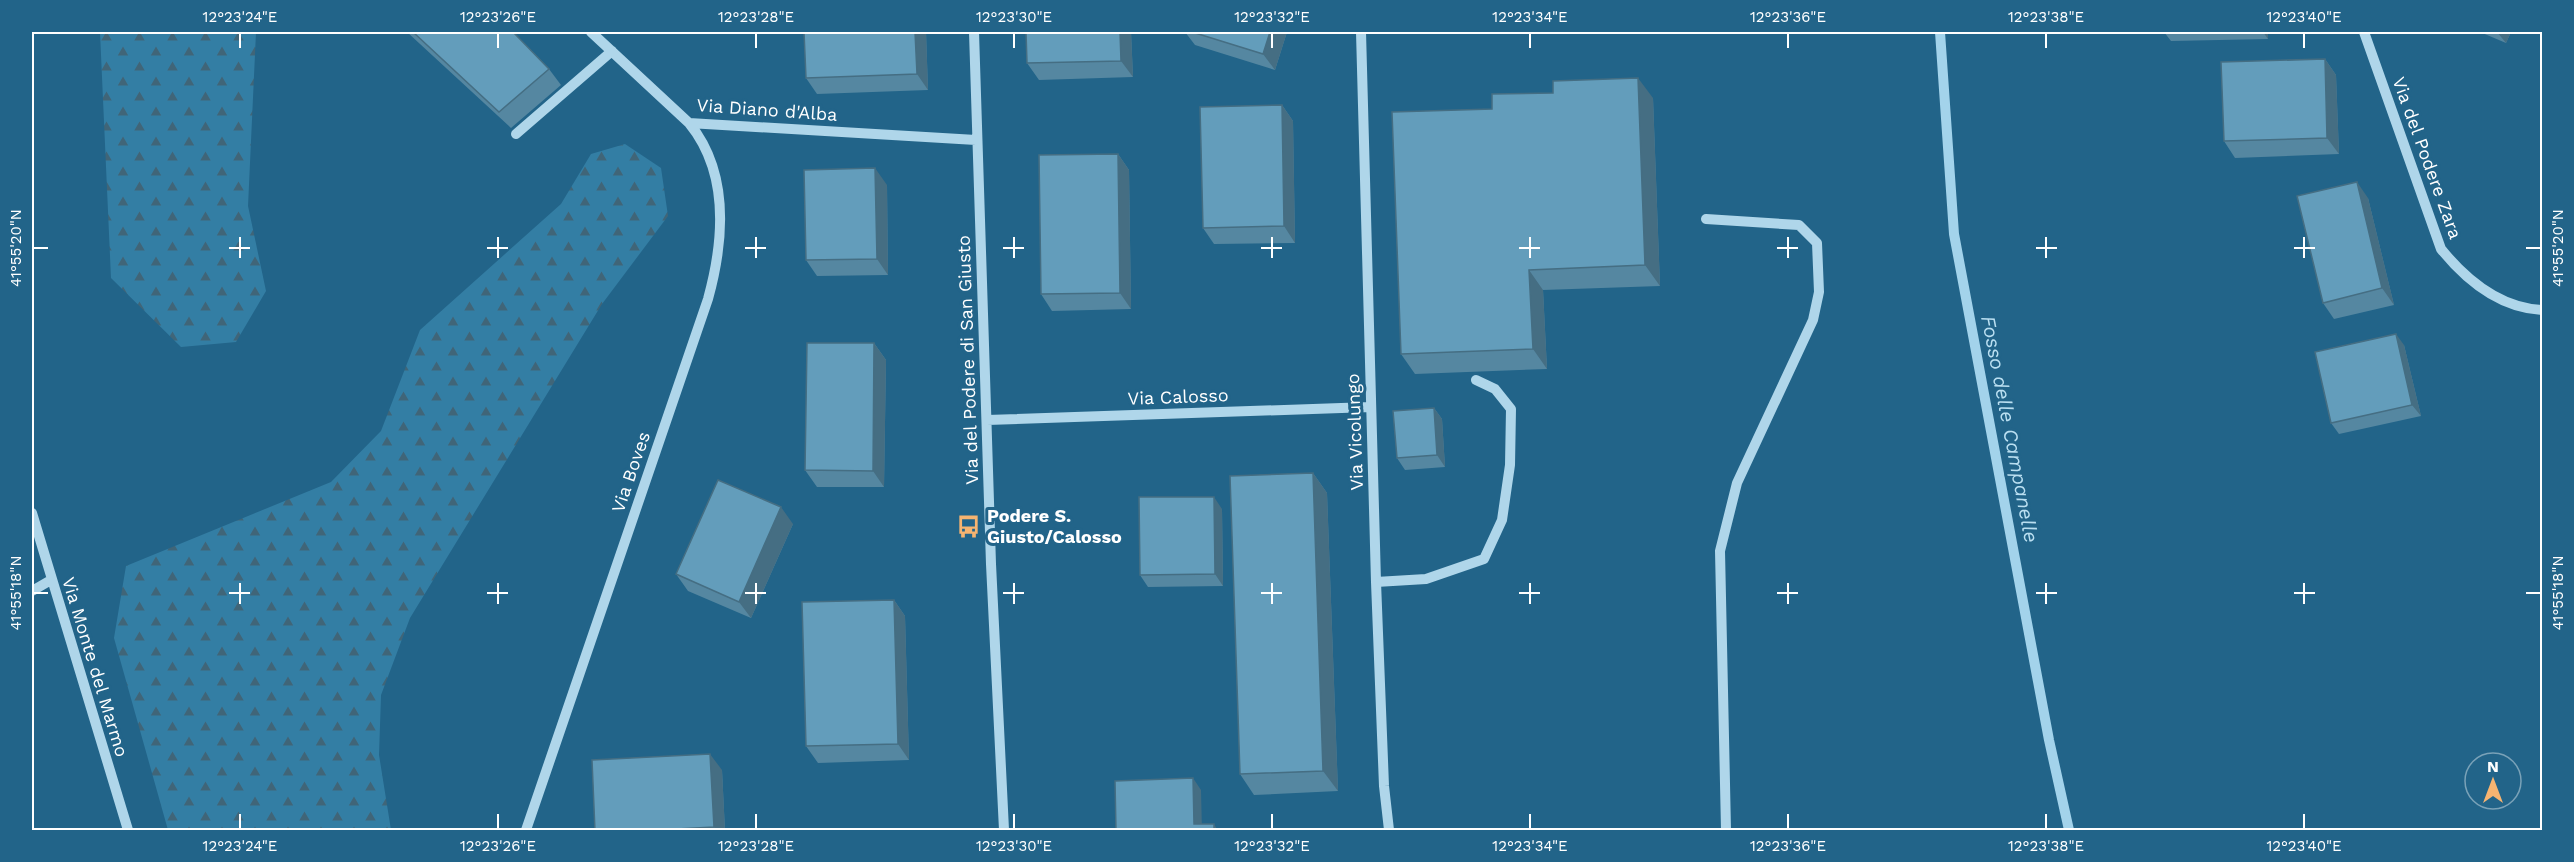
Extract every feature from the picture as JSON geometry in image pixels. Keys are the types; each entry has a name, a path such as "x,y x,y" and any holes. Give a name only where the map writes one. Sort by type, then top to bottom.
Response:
{"street":[{"name":"Via Diano d'Alba","path":"591,32 689,123 976,140"},
{"name":"Via del Podere di San Giusto","path":"974,32 976,140 1004,831"},
{"name":"Via Vicolungo","path":"1360,32 1376,582 1384,786 1389,831"},
{"name":"Via del Podere Zara","path":"2364,32 2441,249 2464,274 2485,291 2509,304 2542,310"},
{"path":"516,134 612,51"},
{"name":"Via Boves","path":"526,831 704,310 717,265 720,225 717,184 705,146 689,123"},
{"path":"1706,219 1799,225 1817,243 1820,292 1813,320 1737,483 1720,551 1726,831"},
{"path":"1376,582 1426,579 1484,559 1502,520 1510,465 1510,410 1495,389 1476,380"},
{"name":"Via Calosso","path":"987,420 1370,407"},
{"name":"Via Monte del Marmo","path":"32,513 128,831"},
{"path":"32,591 51,580"}],"green space":[{"path":"100,32 256,32 248,206 266,291 236,342 181,347 111,278"},
{"path":"625,144 661,168 668,216 602,304 410,618 381,695 379,755 391,830 168,830 114,638 126,566 331,482 381,431 420,330 561,204 591,154"}],"building":[{"path":"413,32 513,32 549,69 499,112"},
{"path":"804,32 915,32 917,74 806,78"},
{"path":"1026,32 1120,32 1121,61 1027,63"},
{"path":"1192,32 1270,32 1263,54"},
{"path":"2325,59 2327,138 2224,141 2221,62"},
{"path":"1638,78 1645,265 1529,270 1533,349 1401,354 1392,112 1492,109 1492,94 1553,93 1553,81"},
{"path":"1282,105 1284,226 1203,228 1200,107"},
{"path":"1118,154 1120,293 1041,294 1039,155"},
{"path":"875,168 877,259 806,260 804,170"},
{"path":"2357,182 2382,288 2323,303 2297,196"},
{"path":"2396,334 2412,405 2331,423 2315,352"},
{"path":"807,343 874,343 873,471 805,470"},
{"path":"1434,408 1437,455 1397,458 1393,411"},
{"path":"1313,473 1323,771 1240,774 1230,476"},
{"path":"718,480 781,507 739,602 676,574"},
{"path":"1139,497 1214,497 1215,574 1140,575"},
{"path":"894,600 898,744 806,746 802,602"},
{"path":"710,754 714,827 595,831 592,760"},
{"path":"1193,778 1194,824 1214,824 1214,831 1179,831 1179,829 1116,831 1115,781"}],"waterway":[{"name":"Fosso delle Campanelle","path":"1940,32 1954,234 2049,740 2069,830"}],"place":[{"name":"Podere S. Giusto/Calosso","path":"969,526"}]}
